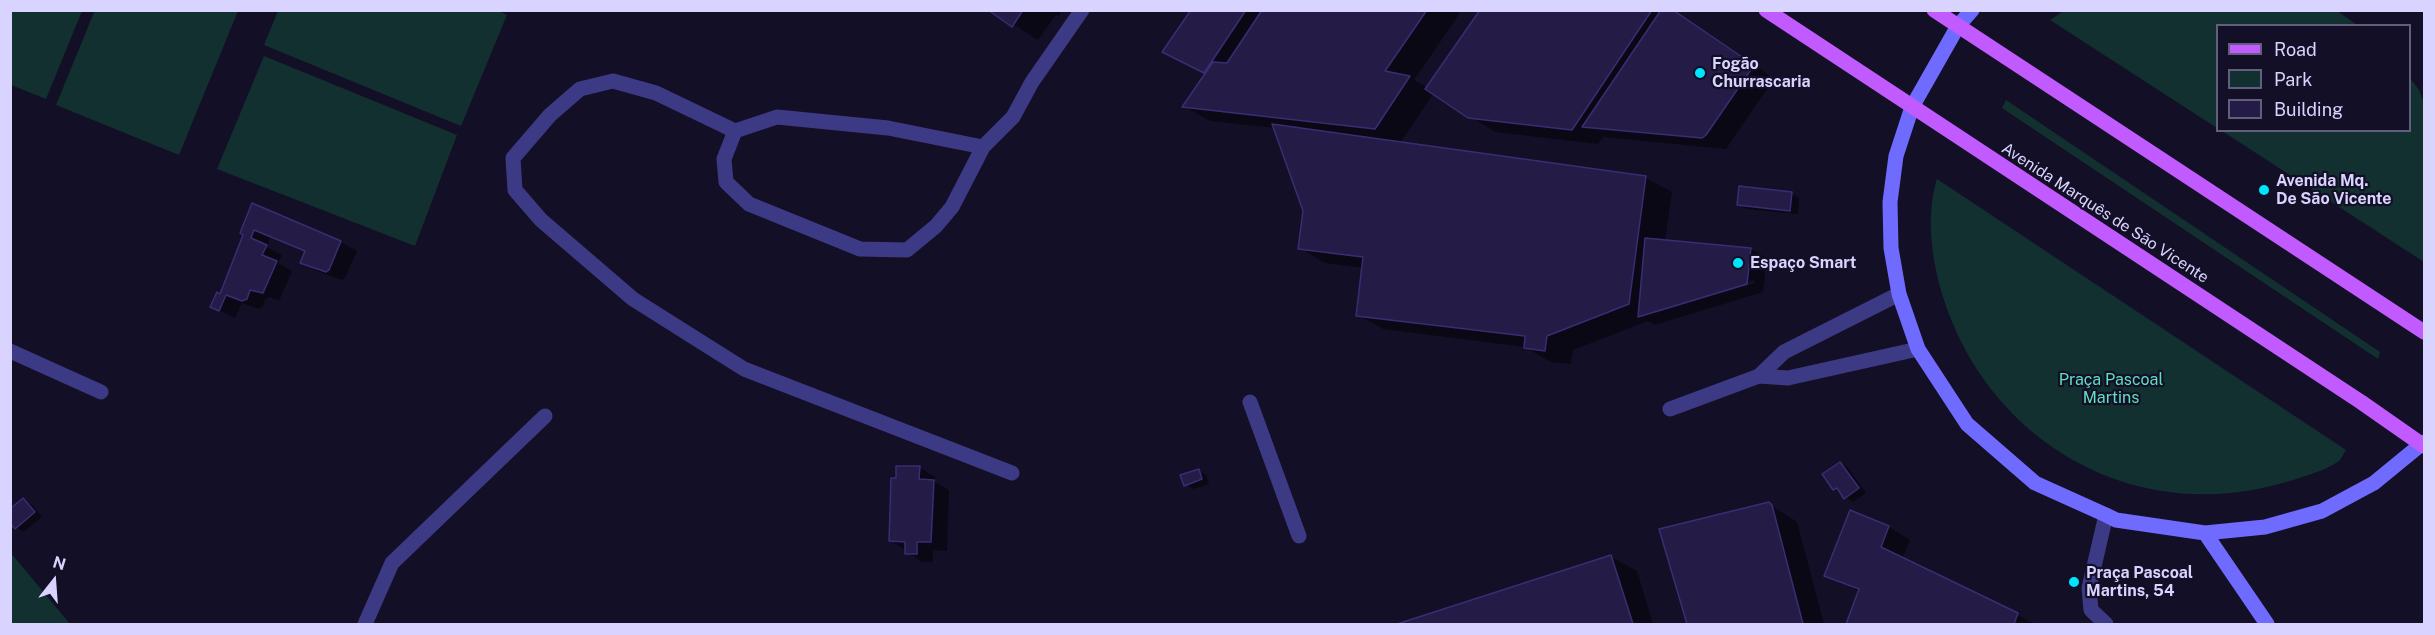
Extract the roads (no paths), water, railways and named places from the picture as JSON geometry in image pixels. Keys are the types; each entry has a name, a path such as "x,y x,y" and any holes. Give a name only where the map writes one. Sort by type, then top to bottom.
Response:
{"main road":[{"name":"Avenida Marquês de São Vicente","path":"1766,10 2424,444"},
{"path":"1934,10 2424,332"}],"street":[{"path":"1972,10 1958,26 1912,107 1896,156 1890,202 1891,248 1899,294 1918,349 1967,424 2035,483 2106,516 2116,520 2205,532 2265,527 2322,511 2374,483 2424,444"},
{"path":"2205,532 2267,624"}],"lane":[{"path":"735,131 724,159 726,182 749,204 860,249 907,250 936,226 952,207 983,147 1013,117 1032,82 1082,10"},
{"path":"983,147 888,128 777,117 735,131 656,93 613,81 580,89 550,115 513,158 515,190 541,220 633,298 744,369 1012,473"},
{"path":"1670,409 1759,376 1785,352 1899,294"},
{"path":"1759,376 1788,378 1918,349"},
{"path":"10,351 101,392"},
{"path":"1250,402 1299,536"},
{"path":"364,624 392,563 545,416"},
{"path":"2106,516 2089,588 2091,610 2106,624"}],"place":[{"name":"Fogão Churrascaria","path":"1700,73"},
{"name":"Avenida Mq. De São Vicente","path":"2264,190"},
{"name":"Espaço Smart","path":"1738,263"},
{"name":"Praça Pascoal Martins, 54","path":"2074,582"}],"park label":[{"name":"Praça Pascoal Martins","path":"2111,389"}]}
